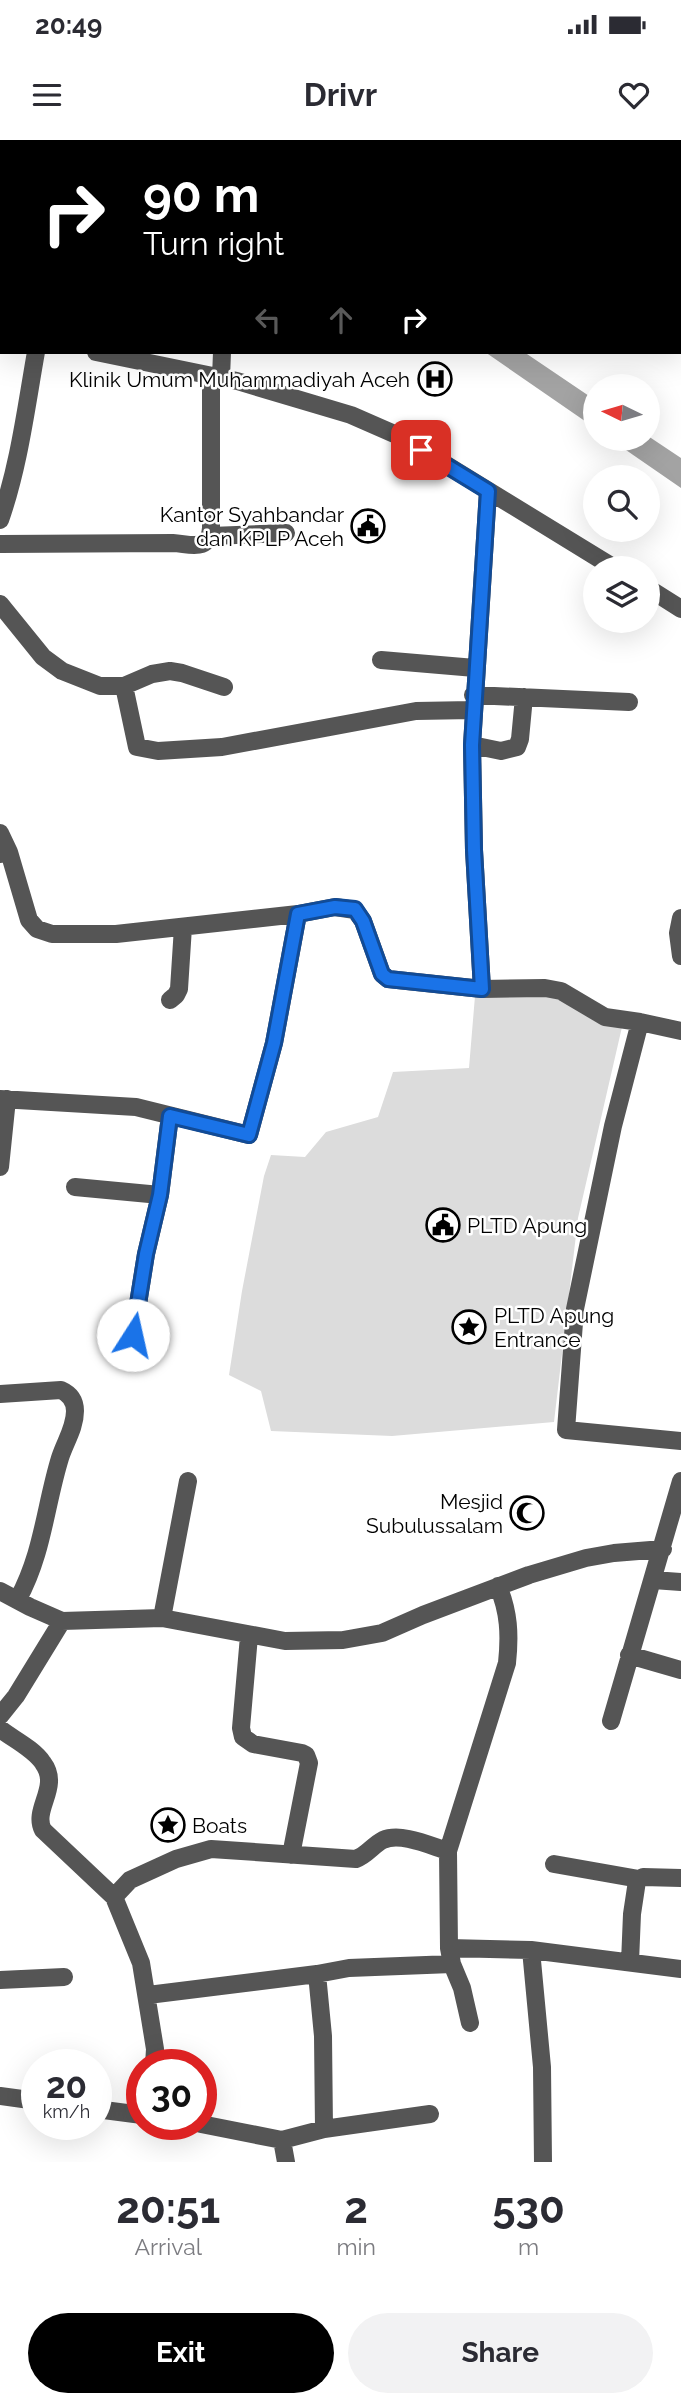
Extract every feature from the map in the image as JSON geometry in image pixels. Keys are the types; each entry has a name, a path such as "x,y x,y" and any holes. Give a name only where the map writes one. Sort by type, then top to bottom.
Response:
{"street":[{"path":"0,520 8,499 36,354"},
{"path":"111,354 216,377 351,415 399,436 595,556"},
{"path":"0,544 198,545 206,542 211,536 216,377 222,354"},
{"path":"482,989 474,850 472,745 488,491"},
{"path":"211,536 286,533"},
{"path":"660,596 681,609"},
{"path":"0,604 43,657 62,671 100,686 124,686 152,674 170,671 224,687"},
{"path":"381,660 475,668"},
{"path":"124,686 136,747 158,751 222,747 416,711 524,697 629,702"},
{"path":"472,745 501,751 517,747 524,697"},
{"path":"0,833 4,853 29,920 44,933 116,934 298,914 335,907 355,909 363,921 382,974 388,979 482,989 545,988 571,995 605,1017 681,1031"},
{"path":"0,1167 4,1099 136,1107 249,1135 274,1043 298,914"},
{"path":"681,918 678,933 681,956"},
{"path":"170,1000 179,989 183,927"},
{"path":"640,1022 613,1126 575,1309 566,1430 681,1441"},
{"path":"133,1335 146,1254 160,1195 170,1116"},
{"path":"75,1187 160,1195"},
{"path":"0,1394 61,1390 74,1401 75,1411 52,1486 34,1564 18,1599"},
{"path":"162,1618 188,1480"},
{"path":"611,1721 681,1481"},
{"path":"0,1591 62,1621 162,1618 285,1641 343,1640 382,1633 528,1574 586,1558 663,1549"},
{"path":"653,1580 681,1582"},
{"path":"470,2023 462,1987 451,1956 449,1851 507,1663 510,1639 508,1616 498,1586"},
{"path":"0,1716 16,1696 62,1621"},
{"path":"249,1636 241,1728 243,1737 253,1744 302,1753 306,1755 309,1763 291,1854"},
{"path":"629,1655 681,1670"},
{"path":"0,1729 42,1760 47,1768 48,1796 39,1819 43,1830 114,1896 141,1962 155,2049"},
{"path":"114,1896 130,1880 176,1859 211,1849 356,1859 383,1841 396,1838 449,1851"},
{"path":"554,1864 639,1878 681,1878"},
{"path":"629,1962 632,1914 639,1878"},
{"path":"148,1995 451,1956 531,1950 681,1969"},
{"path":"531,1950 542,2067 543,2162"},
{"path":"317,1974 323,2036 324,2129"},
{"path":"0,1980 64,1977"},
{"path":"0,2096 21,2099"},
{"path":"217,2127 282,2140 324,2129 430,2114"},
{"path":"282,2140 286,2162"}],"shaded area":[{"path":"488,354 527,354 583,392 583,420"},
{"path":"660,444 681,458 681,488 660,474 660,465 648,465 629,452 660,452"},
{"path":"559,994 622,1027 578,1218 554,1422 392,1436 271,1431 261,1391 229,1375 242,1291 264,1176 271,1155 305,1157 326,1132 378,1117 393,1072 469,1068 475,996"}],"place":[{"name":"Klinik Umum Muhammadiyah Aceh","path":"435,379"},
{"name":"Kantor Syahbandar dan KPLP Aceh","path":"368,526"},
{"name":"PLTD Apung","path":"443,1225"},
{"name":"PLTD Apung Entrance","path":"469,1327"},
{"name":"Mesjid Subulussalam","path":"527,1513"},
{"name":"Boats","path":"168,1825"}],"route":[{"path":"133,1335 146,1254 160,1195 170,1116 249,1135 274,1043 298,914 335,907 355,909 363,921 382,974 388,979 482,989 474,850 472,745 473,695 488,491 421,450"}]}
